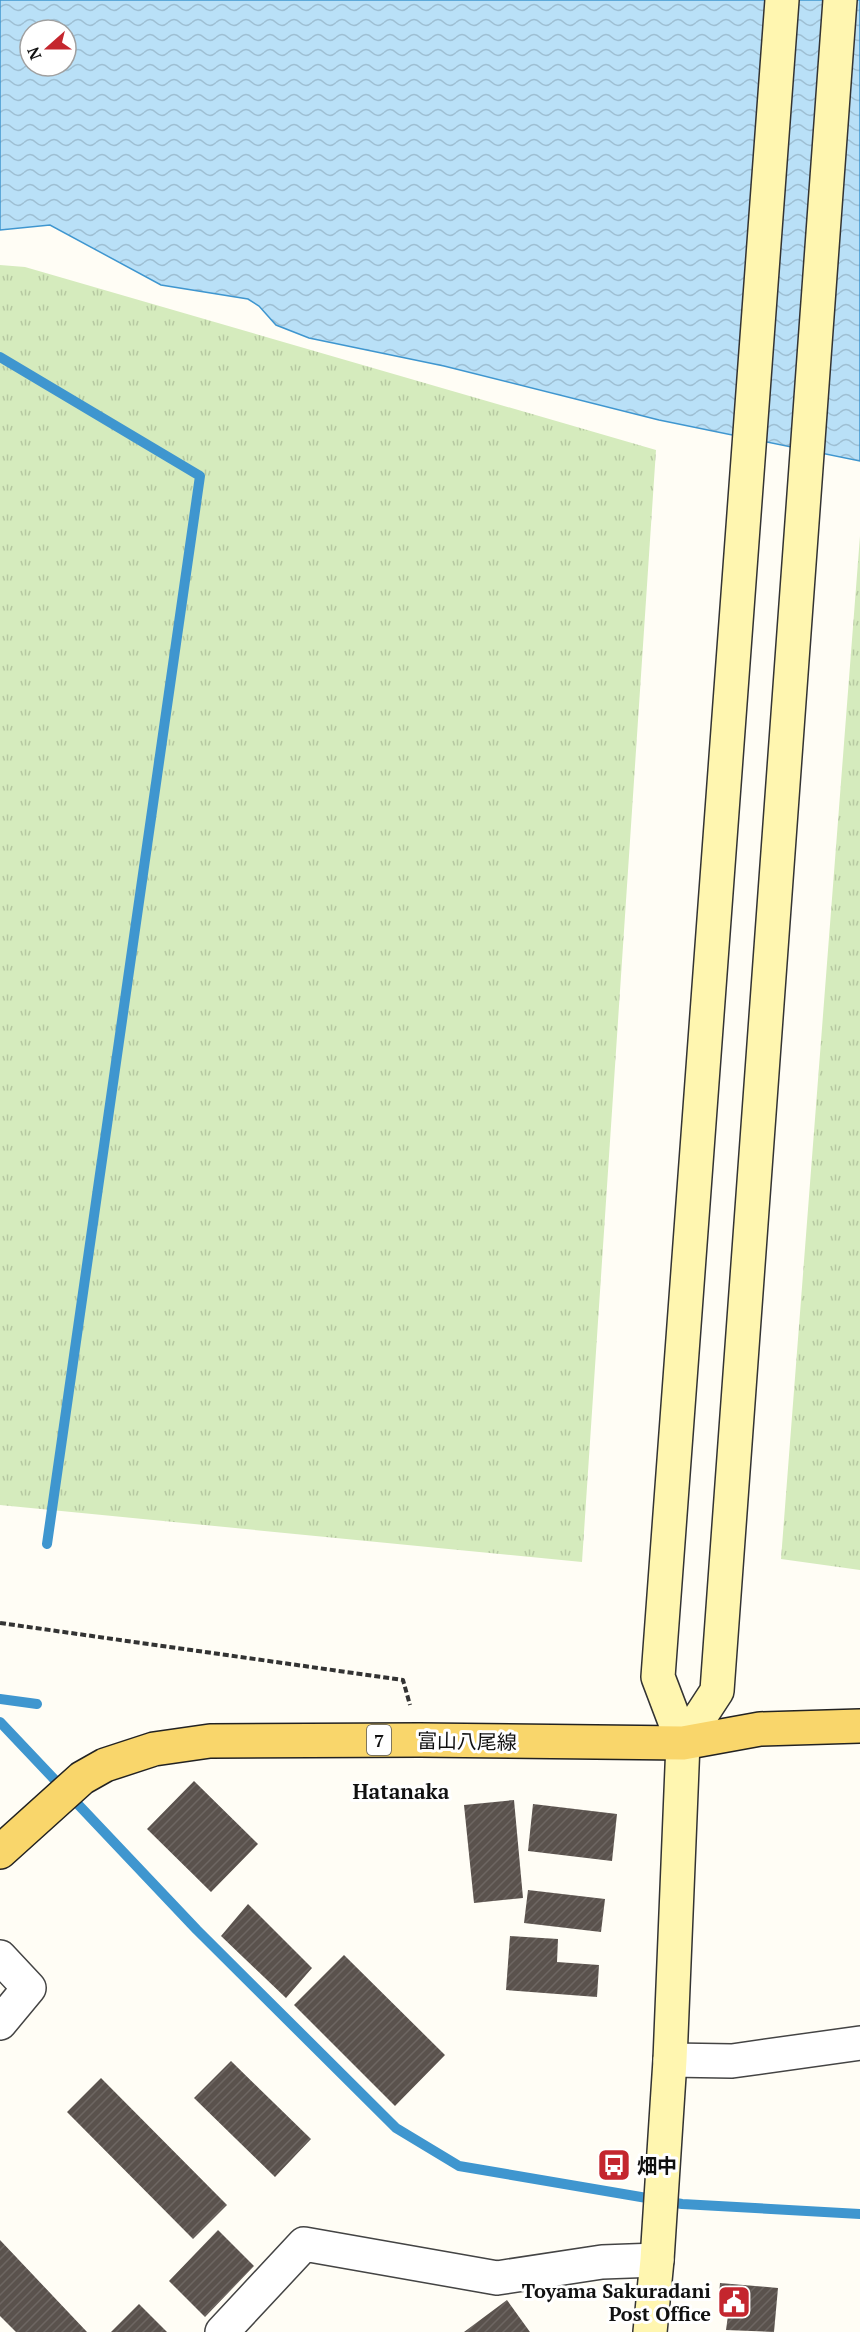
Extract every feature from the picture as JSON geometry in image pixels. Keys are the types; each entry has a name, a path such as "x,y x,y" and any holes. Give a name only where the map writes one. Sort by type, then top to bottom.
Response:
{"main road":[{"name":"富山八尾線","path":"0,1852 82,1778 105,1765 154,1749 210,1741 420,1740 683,1743 760,1729 860,1726"}],"street":[{"path":"650,2332 660,2225 683,1743 658,1677 782,0"},
{"path":"683,1743 717,1691 840,0"},
{"path":"0,1957 30,1988 0,2023"},
{"path":"669,2060 732,2061 860,2043"},
{"path":"222,2332 304,2244 497,2278 602,2262 657,2260"}],"path":[{"path":"0,1623 403,1680 420,1740"}],"green space":[{"path":"0,265 25,267 656,450 582,1562 0,1505"},
{"path":"860,536 860,1570 781,1559"}],"water":[{"path":"0,0 860,0 860,461 659,420 444,366 309,338 276,325 259,306 248,299 161,285 50,225 0,230"}],"building":[{"path":"194,1781 258,1844 211,1892 147,1829"},
{"path":"514,1800 523,1898 474,1903 464,1805"},
{"path":"533,1804 617,1814 612,1861 528,1851"},
{"path":"528,1890 605,1899 601,1932 524,1923"},
{"path":"248,1904 312,1968 286,1998 221,1936"},
{"path":"510,1936 558,1939 557,1962 599,1965 597,1997 506,1990"},
{"path":"344,1955 445,2055 395,2106 294,2005"},
{"path":"231,2061 311,2139 275,2177 194,2098"},
{"path":"101,2078 227,2205 193,2239 67,2112"},
{"path":"218,2230 254,2266 205,2317 169,2281"},
{"path":"0,2240 87,2332 16,2332 0,2316"},
{"path":"720,2283 778,2288 774,2332 726,2330 729,2308 718,2307"},
{"path":"507,2300 530,2332 464,2332"},
{"path":"139,2304 167,2332 111,2332"}],"waterway":[{"path":"0,357 200,476 47,1544"},
{"path":"0,1699 37,1704"},
{"path":"0,1722 197,1930 396,2128 459,2166 682,2204 860,2214"}],"place":[{"name":"畑中","path":"614,2165"},
{"name":"Toyama Sakuradani Post Office","path":"734,2302"}],"district":[{"name":"Hatanaka","path":"401,1791"}]}
